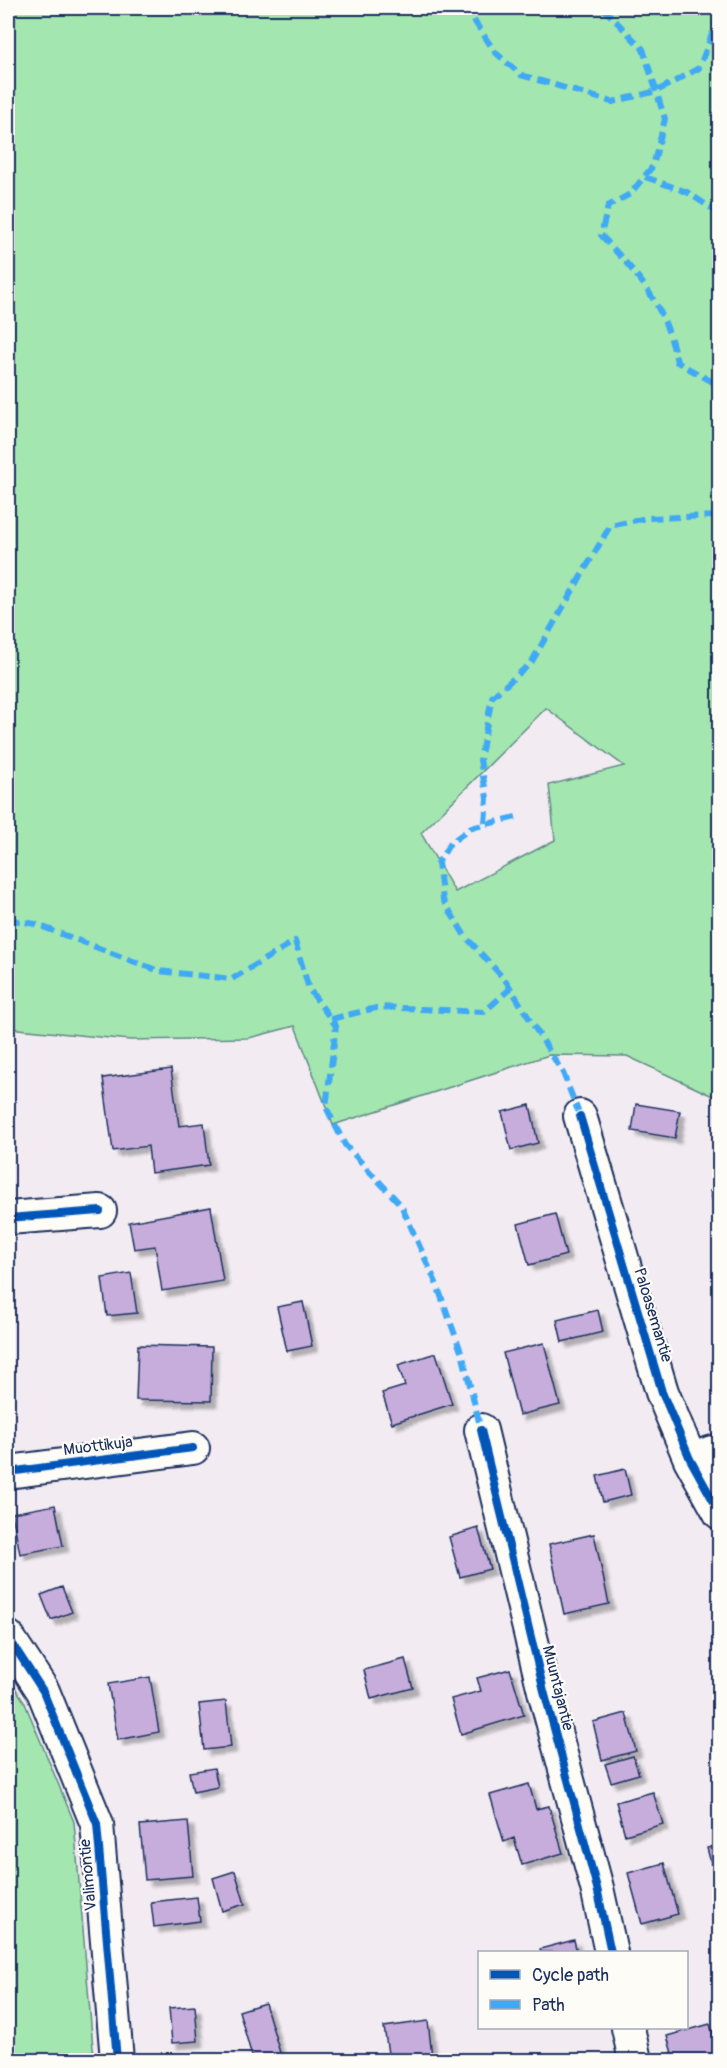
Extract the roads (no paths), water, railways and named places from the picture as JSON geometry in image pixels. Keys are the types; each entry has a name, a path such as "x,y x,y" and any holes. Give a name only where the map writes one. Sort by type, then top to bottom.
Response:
{"street":[{"name":"Paloasemantie","path":"580,1116 662,1392 705,1455 720,1514"},
{"path":"8,1218 100,1211"},
{"name":"Muuntajantie","path":"481,1430 541,1680 597,1888 611,1951"},
{"name":"Muottikuja","path":"8,1472 193,1448"},
{"name":"Valimontie","path":"8,1637 43,1691 97,1824 117,2061"},
{"path":"628,2029 635,2061"}]}
